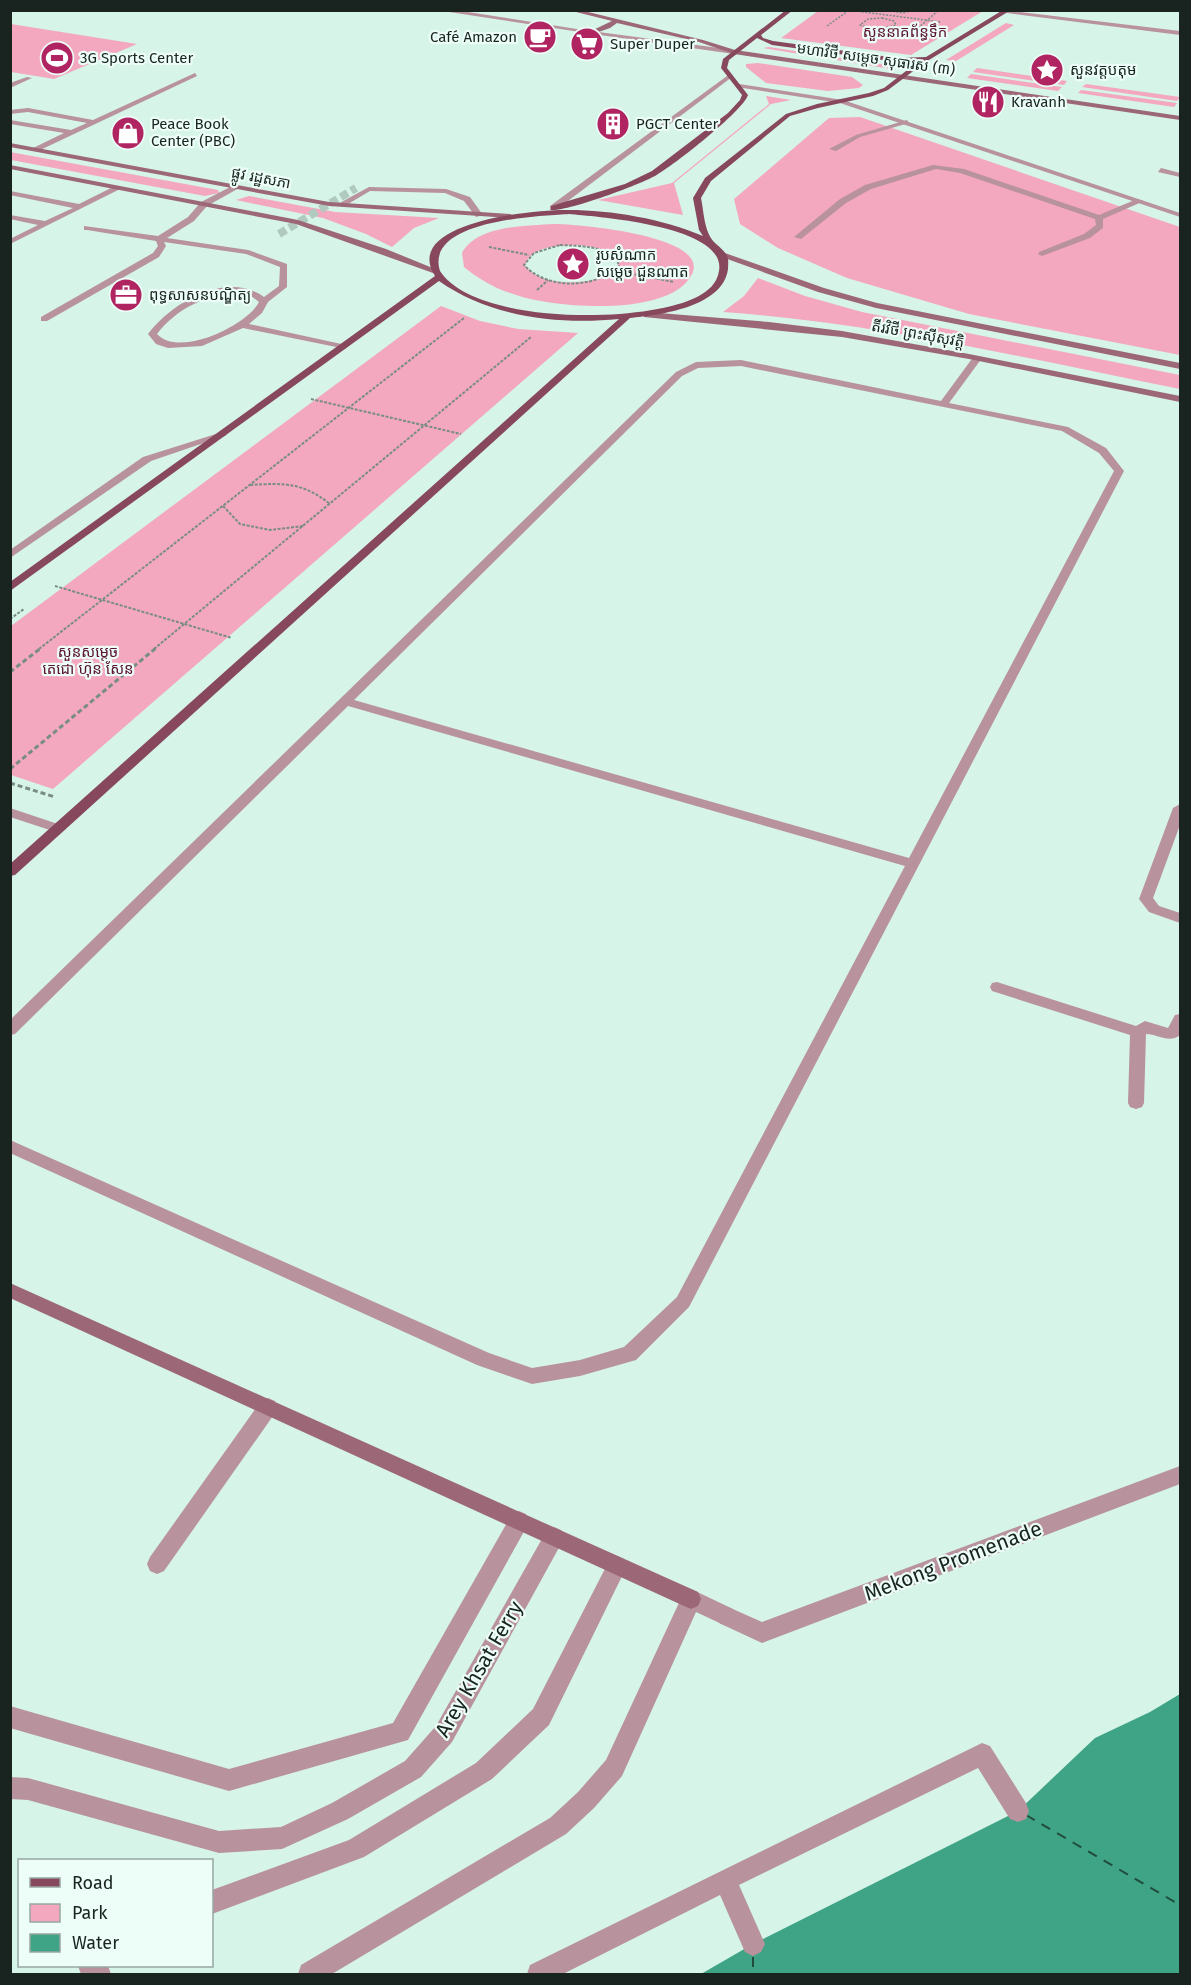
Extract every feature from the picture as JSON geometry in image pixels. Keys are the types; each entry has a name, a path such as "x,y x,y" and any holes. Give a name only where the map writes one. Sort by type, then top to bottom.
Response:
{"main road":[{"name":"មហាវិថី សម្តេច សុធារស (៣)","path":"571,10 701,40 734,52 1180,118"},
{"path":"438,274 434,261 435,250 447,239 486,222 553,208 628,186 655,173 738,106 745,95 724,68 726,59 790,10"},
{"path":"712,246 703,230 697,198 708,180 788,115 879,92 1007,11"},
{"path":"593,32 608,27 616,21"},
{"path":"758,34 760,39 772,43 897,60 928,59"},
{"name":"ផ្លូវ រដ្ឋសភា","path":"10,145 340,205 510,216"},
{"path":"13,170 298,222 383,250 438,274 471,296 516,310 565,318 647,315 698,300 713,289 722,278 725,265 722,254 712,246 676,230 628,219 579,213 531,213"},
{"name":"តីរវិថី ព្រះស៊ីសុវត្តិ","path":"722,254 820,290 876,305 1180,366"},
{"path":"10,588 343,347 438,274"},
{"name":"តីរវិថី ព្រះស៊ីសុវត្តិ","path":"647,315 777,325 841,333 1180,399"},
{"path":"10,872 627,317"},
{"path":"10,1290 691,1599"}],"street":[{"path":"439,10 734,52"},
{"path":"1007,11 1180,33"},
{"path":"35,149 195,75"},
{"path":"553,208 729,77"},
{"path":"10,86 28,78"},
{"path":"739,86 841,101 1180,215"},
{"path":"10,112 28,110 95,122"},
{"path":"10,122 72,132"},
{"path":"834,149 858,136 907,122"},
{"path":"798,237 843,201 868,187 936,167 961,171 1098,218 1140,201"},
{"path":"1161,170 1180,175"},
{"path":"159,239 191,219 204,204 237,187"},
{"path":"10,242 118,188"},
{"path":"340,205 369,189 446,191 467,199 479,215"},
{"path":"10,193 81,207"},
{"path":"1164,210 1180,203"},
{"path":"10,217 46,224"},
{"path":"1042,254 1087,236 1100,226 1098,218"},
{"path":"87,228 248,252 284,266 283,287 264,301 259,311 242,325 202,343 168,345 159,342 152,334 157,325 174,311 222,291 252,292 264,301"},
{"path":"44,320 156,255 162,246 159,239"},
{"path":"242,325 343,347"},
{"path":"943,404 977,358"},
{"path":"10,1030 679,374 696,365 741,363 1065,429 1092,442 1111,456 1119,471 683,1302 630,1354 580,1368 532,1376 484,1359 10,1146"},
{"path":"10,555 147,459 222,435"},
{"path":"346,702 914,864"},
{"path":"1180,808 1146,900 1154,909 1180,918"},
{"path":"10,812 59,829"},
{"path":"998,987 1138,1032"},
{"path":"1138,1032 1145,1027 1171,1034 1178,1028 1180,1018"},
{"path":"1136,1102 1138,1032"},
{"path":"157,1564 268,1407"},
{"name":"Mekong Promenade","path":"691,1599 762,1633 1180,1474"},
{"path":"10,1718 229,1780 400,1732 519,1521"},
{"name":"Arey Khsat Ferry","path":"10,1788 28,1789 219,1842 282,1838 302,1829 340,1811 413,1769 444,1734 554,1537"},
{"path":"213,1902 356,1849 484,1771 541,1717 617,1566"},
{"path":"310,1974 558,1826 586,1800 614,1768 691,1599"},
{"path":"540,1974 982,1754 1018,1811"},
{"path":"725,1880 753,1944"}],"path":[{"path":"848,10 948,23"},
{"path":"886,10 903,13 914,10"},
{"path":"906,39 939,10"},
{"path":"882,18 894,21 896,25 876,30 860,25 868,19 882,18"},
{"path":"486,247 529,255 551,247 591,246 616,256 619,261 616,270"},
{"path":"529,255 524,265 527,270 548,280 584,282 598,279 616,270 679,283"},
{"path":"10,672 470,314"},
{"path":"10,769 534,335"},
{"path":"318,391 308,398 468,435"},
{"path":"250,485 289,483 314,489 330,504"},
{"path":"223,506 240,524 270,530 304,526"},
{"path":"64,579 54,586 236,639"},
{"path":"10,619 28,606"}],"green space":[{"name":"សួននាគព័ន្ធទឹក","path":"818,11 983,11 911,55 781,38"},
{"path":"1006,23 1014,25 956,61 946,60"},
{"name":"3G Sports Center","path":"10,24 137,44 54,79 11,72"},
{"path":"769,47 895,67 891,69 763,48"},
{"path":"758,63 852,77 863,85 859,88 828,91 766,83 746,67 746,64"},
{"path":"977,68 1067,81 1064,85 973,72"},
{"path":"971,74 1062,87 1058,91 967,78"},
{"path":"1086,84 1180,97 1177,101 1082,87"},
{"path":"1081,90 1177,103 1174,107 1078,93"},
{"path":"766,96 791,100 771,104 674,183 683,215 598,200 672,183 769,104"},
{"path":"860,117 1180,227 1180,355 969,314 847,278 778,248 740,224 734,199 829,118"},
{"path":"10,152 218,190 219,193 205,196 11,160"},
{"path":"249,196 335,212 439,218 414,228 392,247 366,234 323,218 236,200"},
{"path":"554,224 587,226 638,234 662,241 681,250 692,261 692,274 680,288 661,298 610,306 583,306 534,300 516,295 488,284 464,267 462,253 479,237 503,229","holes":["578,245 608,252 613,255 618,266 599,278 571,282 543,278 532,273 525,265 528,258 540,250 555,246"]},
{"path":"758,278 805,296 862,312 1180,375 1180,389 896,333 839,324 723,312 744,296"},
{"name":"សួនសម្តេច តេជោ ហ៊ុន សែន","path":"441,306 480,321 518,329 578,333 53,789 11,775 11,626"}],"water":[{"path":"1180,1694 1180,1974 701,1974 753,1944 1018,1811 1095,1738 1150,1712"}],"ferry route":[{"path":"1026,1815 1180,1905"},
{"path":"753,1957 753,1974"}],"tunnel":[{"path":"279,234 356,188"}],"place":[{"name":"Café Amazon","path":"540,37"},
{"name":"Super Duper","path":"587,44"},
{"name":"3G Sports Center","path":"57,58"},
{"name":"សួនវត្តបតុម","path":"1047,70"},
{"name":"Kravanh","path":"988,102"},
{"name":"PGCT Center","path":"613,124"},
{"name":"Peace Book Center (PBC)","path":"128,133"},
{"name":"រូបសំណាក សម្ដេច ជួនណាត","path":"573,264"},
{"name":"ពុទ្ធសាសនបណ្ឌិត្យ","path":"126,295"}]}
